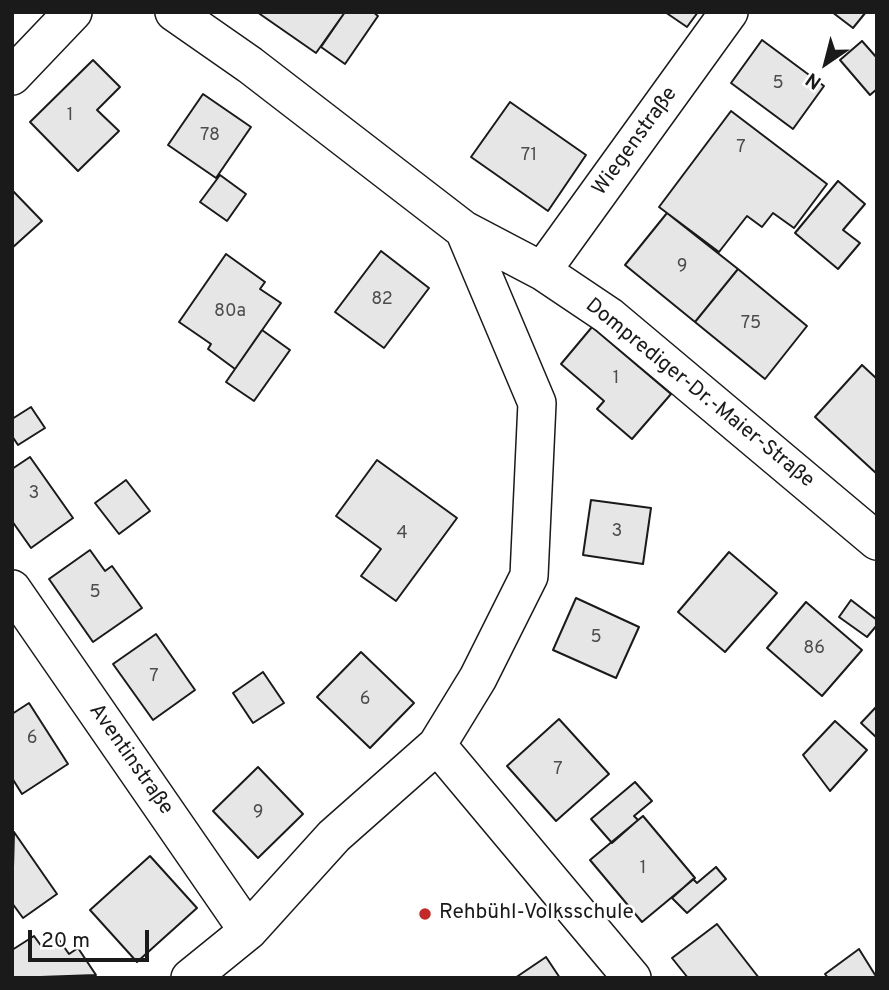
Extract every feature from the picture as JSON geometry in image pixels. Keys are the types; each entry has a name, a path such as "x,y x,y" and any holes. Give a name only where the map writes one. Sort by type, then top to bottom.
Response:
{"street":[{"path":"12,76 73,12"},
{"name":"Domprediger-Dr.-Maier-Straße","path":"174,12 250,65 464,230 542,271 609,316 877,541"},
{"name":"Wiegenstraße","path":"542,271 729,12"},
{"path":"190,978 247,931 334,836 437,745 478,678 529,576 537,403 464,230"},
{"name":"Aventinstraße","path":"12,589 247,931"},
{"path":"437,745 632,978"}],"building":[{"path":"257,12 345,12 316,53"},
{"path":"345,12 373,12 378,16 345,64 321,47"},
{"path":"665,12 698,12 687,27"},
{"path":"832,12 866,12 853,28"},
{"path":"762,40 824,86 793,129 731,83"},
{"path":"862,41 877,58 877,89 870,95 840,60"},
{"path":"93,60 120,87 97,110 119,131 78,171 30,122"},
{"path":"203,94 251,127 216,178 168,145"},
{"path":"510,102 586,155 548,211 471,157"},
{"path":"731,111 827,184 794,228 773,213 762,227 747,216 719,252 659,207"},
{"path":"220,175 246,194 227,221 200,202"},
{"path":"838,181 865,204 843,230 860,243 838,269 795,233"},
{"path":"12,190 42,221 12,248"},
{"path":"667,213 738,269 695,322 625,265"},
{"path":"381,251 429,288 384,348 335,312"},
{"path":"226,254 265,282 260,289 281,303 235,369 208,349 211,344 179,322"},
{"path":"738,269 807,326 765,379 695,322"},
{"path":"592,327 671,394 632,439 597,409 604,401 561,364"},
{"path":"262,330 290,350 254,401 226,382"},
{"path":"862,365 877,379 877,474 815,417"},
{"path":"31,407 45,428 18,445 12,436 12,419"},
{"path":"30,457 73,518 31,548 12,521 12,469"},
{"path":"377,460 457,518 396,601 361,576 381,549 336,516"},
{"path":"126,480 150,511 119,534 95,503"},
{"path":"591,500 651,508 643,564 583,555"},
{"path":"90,550 105,571 112,566 142,608 93,642 49,579"},
{"path":"729,552 777,593 725,652 678,612"},
{"path":"576,598 639,627 616,678 553,650"},
{"path":"851,600 877,620 877,625 867,637 839,617"},
{"path":"806,602 862,650 822,696 767,648"},
{"path":"156,634 195,690 153,720 113,664"},
{"path":"361,652 414,703 370,748 317,697"},
{"path":"263,672 284,703 253,723 233,693"},
{"path":"29,703 68,764 22,794 12,778 12,714"},
{"path":"877,706 877,738 861,723"},
{"path":"559,719 609,774 556,821 507,766"},
{"path":"835,721 867,750 830,791 803,755"},
{"path":"258,767 303,814 258,858 213,811"},
{"path":"635,782 652,801 634,816 638,820 612,843 591,819"},
{"path":"643,816 695,878 642,922 590,860"},
{"path":"14,832 57,894 23,918 12,903"},
{"path":"150,856 197,908 137,962 90,910"},
{"path":"716,867 726,879 687,913 672,898 693,879 697,883"},
{"path":"717,924 759,978 688,978 672,958"},
{"path":"34,936 42,947 57,937 69,954 78,948 96,975 12,978 12,950"},
{"path":"859,949 877,978 828,978 825,974"},
{"path":"546,957 560,978 515,978"}],"place":[{"name":"Rehbühl-Volksschule","path":"425,914"}]}
